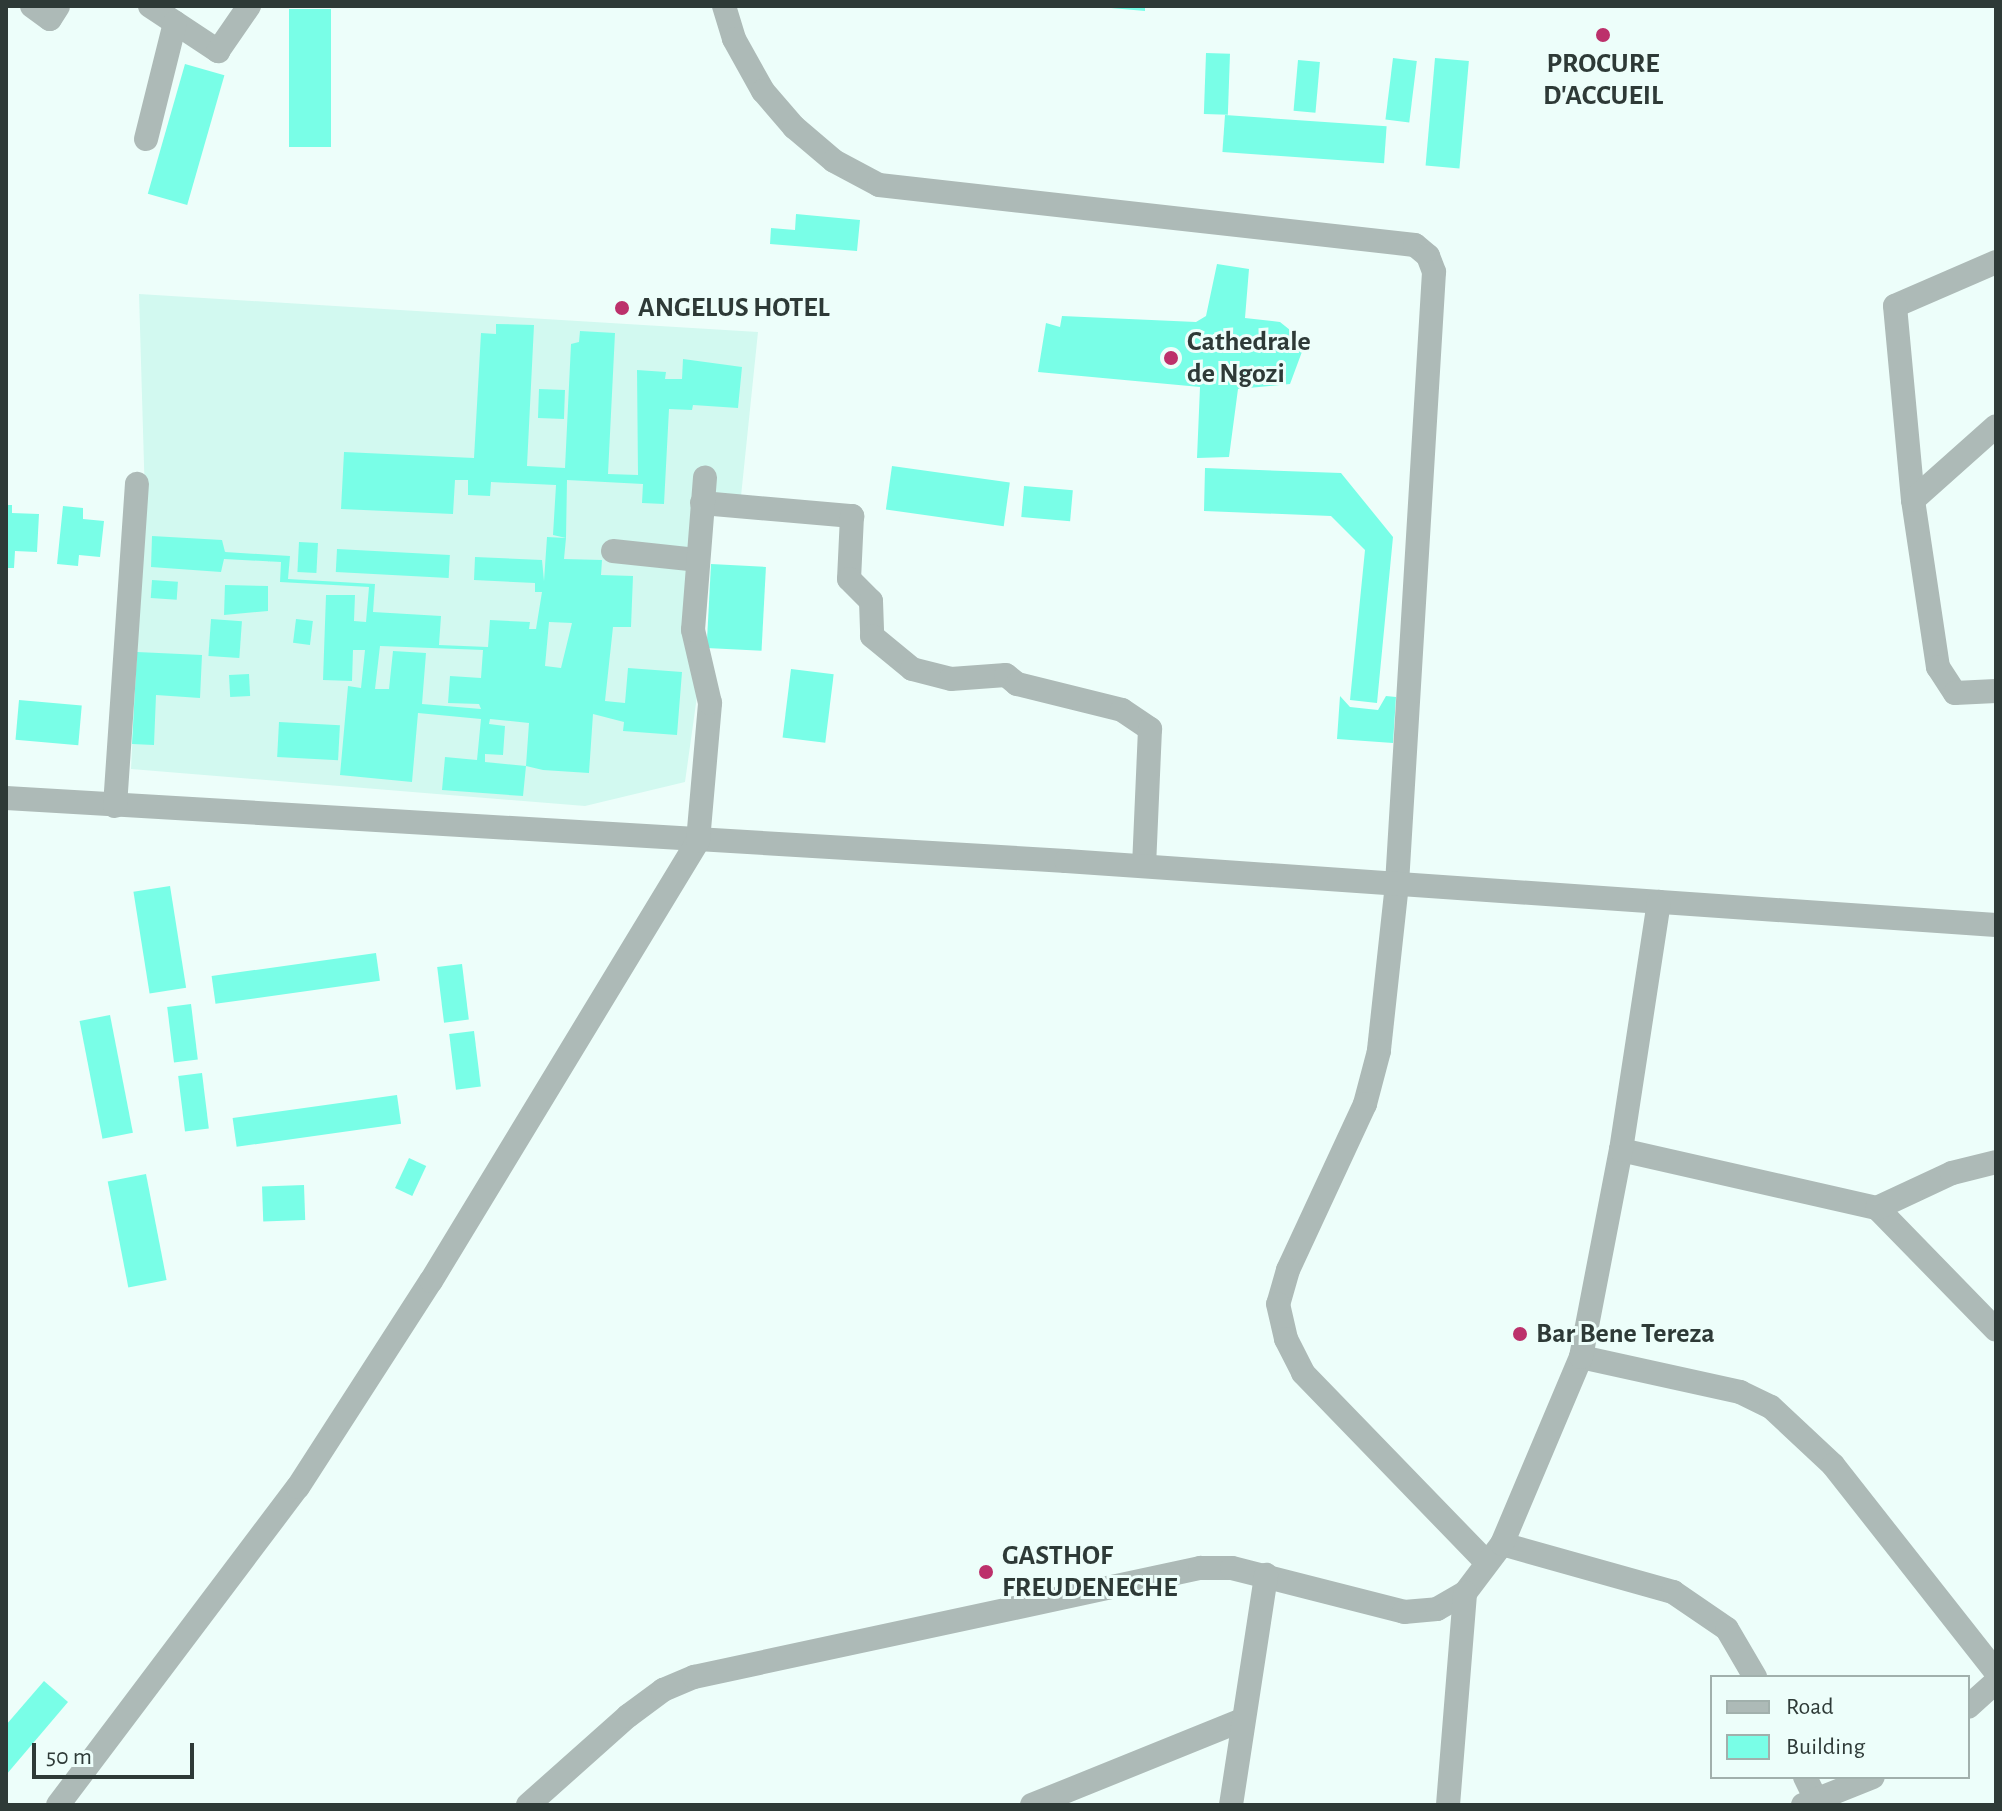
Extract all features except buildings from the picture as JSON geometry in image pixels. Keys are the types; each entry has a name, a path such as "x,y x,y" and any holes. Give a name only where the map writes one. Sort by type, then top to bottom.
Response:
{"street":[{"path":"32,6 50,19 58,6"},
{"path":"150,6 218,51 249,6"},
{"path":"724,6 734,39 763,91 794,127 834,161 879,185 1415,245 1428,256 1434,272 1397,884 1379,1051 1365,1104 1288,1270 1278,1304 1286,1339 1303,1373 1494,1553 1673,1592 1727,1629 1754,1675"},
{"path":"146,139 175,23"},
{"path":"1996,262 1895,306 1913,500 1945,683 1970,696 1996,691"},
{"path":"1913,500 1996,426"},
{"path":"58,1805 298,1487 439,1267 698,841 710,703 693,630 705,477"},
{"path":"115,806 137,484"},
{"path":"702,503 852,516 849,579 871,601 872,636 912,669 951,679 1006,675 1017,684 1122,710 1150,729 1144,866"},
{"path":"613,551 697,560"},
{"path":"6,798 1144,866 1996,925"},
{"path":"541,1800 651,1698 694,1677 1200,1568 1266,1575 1404,1612 1437,1609 1465,1593 1494,1553 1581,1357 1621,1150 1659,902"},
{"path":"1621,1150 1877,1208 1996,1330"},
{"path":"1877,1208 1952,1173 1996,1162"},
{"path":"1581,1357 1740,1392 1771,1407 1833,1465 1996,1672"},
{"path":"1231,1805 1266,1575"},
{"path":"1448,1805 1465,1593"},
{"path":"1970,1705 1996,1682"},
{"path":"1032,1805 1242,1720"},
{"path":"1805,1779 1809,1802 1868,1779"}],"shaded area":[{"path":"139,294 758,332 740,506 702,503 698,689 685,782 585,806 131,769 145,499"}],"place":[{"name":"PROCURE D'ACCUEIL","path":"1603,35"},
{"name":"ANGELUS HOTEL","path":"622,308"},
{"name":"Cathedrale de Ngozi","path":"1171,358"},
{"name":"Bar Bene Tereza","path":"1520,1334"},
{"name":"GASTHOF FREUDENECHE","path":"986,1572"}]}
